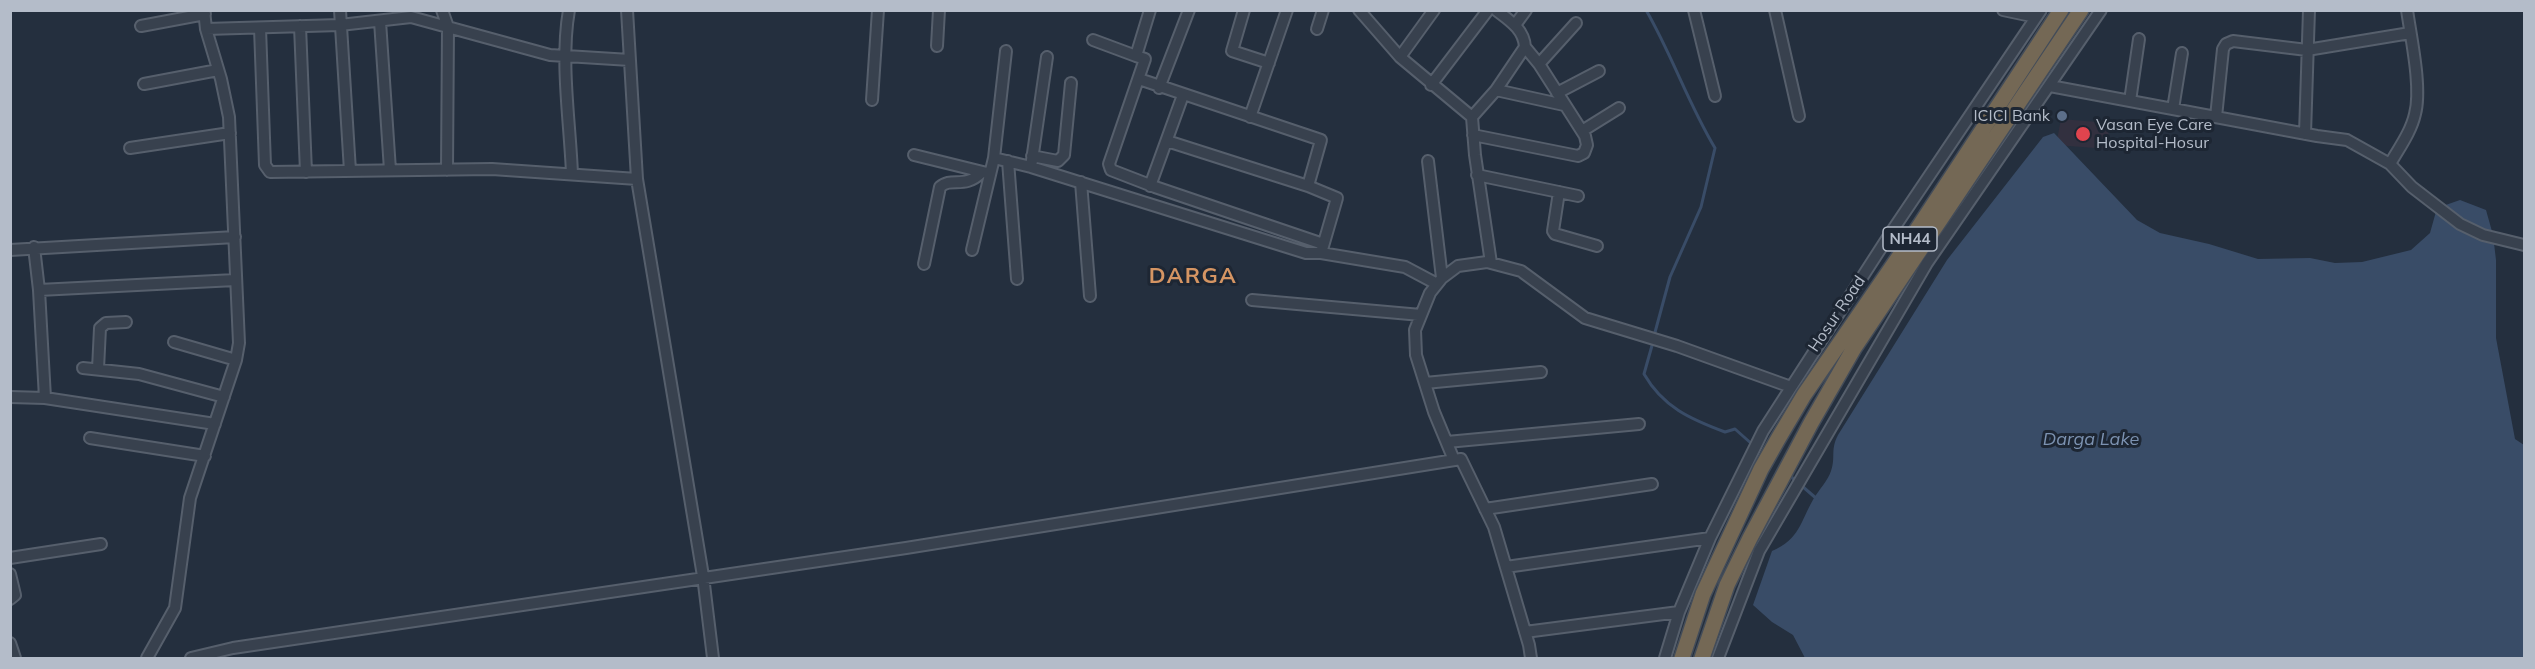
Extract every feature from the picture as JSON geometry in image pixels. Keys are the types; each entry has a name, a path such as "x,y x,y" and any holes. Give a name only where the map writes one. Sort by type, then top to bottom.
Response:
{"highway":[{"name":"Hosur Road","path":"1682,658 1703,594 1761,469 1778,439 1804,395 1903,250 2061,10"},
{"name":"Hosur Road","path":"1702,658 1727,585 1796,451 1854,348 2081,10"}],"street":[{"path":"340,10 350,171"},
{"path":"442,10 448,27 447,170"},
{"path":"569,10 566,26 566,56 572,174"},
{"path":"627,10 637,179 703,576 713,658"},
{"path":"872,100 878,10"},
{"path":"937,45 939,10"},
{"path":"1136,56 1150,10"},
{"path":"1159,88 1189,10"},
{"path":"1244,10 1232,51 1269,63"},
{"path":"1250,117 1287,10"},
{"path":"1317,29 1323,10"},
{"path":"1359,10 1370,15 1400,57 1472,117"},
{"path":"1400,57 1434,10"},
{"path":"1431,85 1488,10"},
{"path":"1473,135 1578,156 1584,153 1587,145 1581,131 1539,64 1525,47 1524,38 1515,25 1496,10"},
{"path":"1515,25 1526,10"},
{"path":"1694,10 1714,96"},
{"path":"1775,10 1799,116"},
{"path":"1665,658 1679,612 1710,538 1763,431 1890,234 2039,14 2003,10"},
{"path":"1718,658 1759,551 1927,263 2101,10"},
{"path":"2305,134 2309,10"},
{"path":"2390,164 2409,132 2416,112 2417,92 2407,10"},
{"path":"141,26 204,12 230,133 239,343 236,360 190,498 175,608 147,658"},
{"path":"206,29 340,25 380,21 414,14 448,27 550,55 630,60"},
{"path":"380,21 390,170"},
{"path":"1539,64 1576,23"},
{"path":"300,26 306,172"},
{"path":"260,28 265,165 270,172 447,170 572,174 637,179"},
{"path":"2216,117 2223,49 2226,44 2233,41 2307,50 2410,33"},
{"path":"2130,100 2139,39"},
{"path":"1092,40 1146,59 1110,167 1114,172 1322,249 1405,267 1439,281"},
{"path":"1491,263 1477,175 1472,117 1496,90 1525,47"},
{"path":"972,250 986,173 994,158 1006,51"},
{"path":"2173,109 2182,53"},
{"path":"1032,161 1047,57"},
{"path":"144,84 218,70"},
{"path":"1557,93 1599,71"},
{"path":"1139,80 1320,140 1308,186"},
{"path":"994,158 1008,161 1058,161 1064,155 1071,83"},
{"path":"2050,86 2347,140 2390,164 2412,187 2460,224 2483,235 2524,245"},
{"path":"1496,90 1564,105"},
{"path":"1150,186 1183,96"},
{"path":"1581,131 1619,108"},
{"path":"130,148 230,133"},
{"path":"1167,141 1308,186 1337,198 1322,249"},
{"path":"914,155 986,173"},
{"path":"1008,161 1017,279"},
{"path":"1032,161 1081,182 1306,253 1322,249"},
{"path":"1428,161 1439,281"},
{"path":"924,264 940,188 946,183 970,182 986,173"},
{"path":"1477,175 1578,196"},
{"path":"1081,182 1090,296"},
{"path":"1559,192 1553,227 1555,234 1597,246"},
{"path":"10,250 235,237"},
{"path":"34,247 39,290 45,398"},
{"path":"1454,460 1416,356 1415,330 1430,293 1439,281 1458,266 1491,263 1521,271 1586,318 1677,346 1791,387"},
{"path":"39,290 235,280"},
{"path":"1252,300 1421,315"},
{"path":"98,369 100,328 106,323 126,322"},
{"path":"174,342 236,360"},
{"path":"83,368 147,376 224,397"},
{"path":"1425,383 1541,372"},
{"path":"10,397 45,398 215,424"},
{"path":"1447,442 1639,424"},
{"path":"90,438 205,456"},
{"path":"191,658 233,648 1147,511 1461,459 1494,527 1531,658"},
{"path":"1485,510 1652,484"},
{"path":"1506,567 1710,538"},
{"path":"10,558 101,544"},
{"path":"10,574 15,595 10,599"},
{"path":"1525,632 1679,612"},
{"path":"10,643 15,658"}],"shaded area":[{"name":"Vasan Eye Care Hospital-Hosur","path":"2061,119 2109,123 2108,149 2056,145"}],"water":[{"name":"Darga Lake","path":"2054,133 2137,220 2160,233 2209,244 2258,259 2310,258 2335,263 2362,262 2411,250 2430,233 2437,208 2460,200 2486,210 2493,235 2496,260 2496,338 2515,439 2524,445 2524,658 1805,658 1793,635 1772,622 1753,605 1772,551 1788,541 1798,529 1830,474 1834,445 1838,435 1947,260 2043,137"}],"waterway":[{"path":"1646,10 1715,148 1701,207 1670,277 1654,336"},
{"path":"1653,342 1644,374 1660,395 1689,417 1725,432 1735,429 1753,445"},
{"path":"1788,474 1817,499"}],"place":[{"name":"ICICI Bank","path":"2062,116"},
{"name":"Vasan Eye Care Hospital-Hosur","path":"2083,134"}],"district":[{"name":"DARGA","path":"1193,276"}]}
